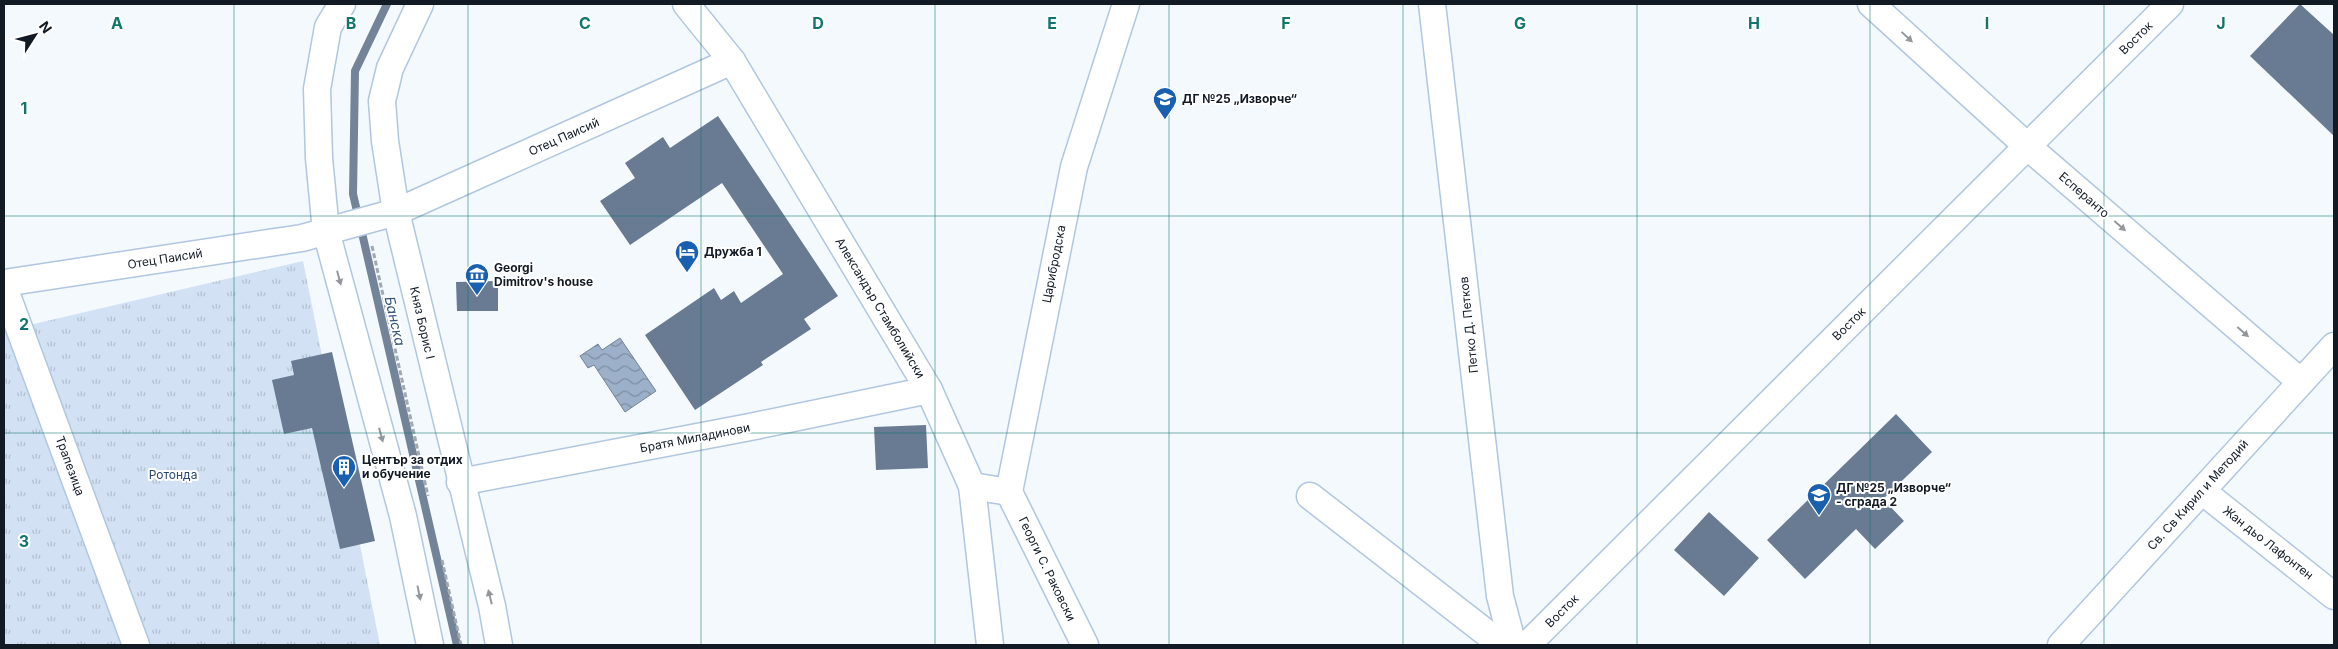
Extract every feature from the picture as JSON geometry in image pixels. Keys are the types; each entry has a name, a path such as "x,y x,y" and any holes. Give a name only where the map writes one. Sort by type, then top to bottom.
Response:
{"street":[{"path":"342,4 328,27 316,89 319,158 331,229 403,516 430,645"},
{"name":"Княз Борис I","path":"420,4 390,68 382,101 385,142 380,223 460,482 492,606 499,645"},
{"name":"Александър Стамболийски","path":"686,4 732,61 929,390 972,486 990,645"},
{"name":"Царибродска","path":"1009,492 1074,167 1126,4"},
{"name":"Петко Д. Петков","path":"1432,4 1500,596 1513,645"},
{"name":"Есперанто","path":"1871,4 2027,146 2301,382"},
{"name":"Восток","path":"1527,645 2170,4"},
{"name":"Отец Паисий","path":"4,285 302,238 331,229 380,223 732,61"},
{"name":"Трапезица","path":"4,285 136,645"},
{"name":"Св. Св Кирил и Методий","path":"2061,645 2334,346"},
{"name":"Братя Миладинови","path":"460,482 750,427 929,390"},
{"path":"972,486 1009,492"},
{"name":"Жан дьо Лафонтен","path":"2202,491 2334,596"},
{"name":"Георги С. Раковски","path":"1009,492 1084,645"},
{"path":"1310,496 1502,645"}],"path":[{"path":"380,223 428,500"},
{"path":"441,558 461,645"}],"green space":[{"name":"Ротонда","path":"303,261 380,645 4,645 4,331"}],"water":[{"path":"620,338 656,391 625,412 594,365 588,368 580,356 598,344 602,350"}],"building":[{"path":"2300,4 2334,35 2334,136 2250,56"},
{"path":"718,116 838,296 804,319 811,329 761,362 763,365 695,410 645,335 714,288 721,300 734,291 741,303 783,274 722,183 630,245 600,201 635,178 625,163 663,137 670,148"},
{"name":"Georgi Dimitrov's house","path":"498,281 498,311 457,311 456,282"},
{"name":"Център за отдих и обучение","path":"332,352 375,541 340,549 312,428 284,434 272,380 294,375 291,361"},
{"path":"1896,414 1932,452 1883,499 1904,521 1875,549 1856,529 1805,579 1767,540"},
{"path":"926,425 928,468 876,470 874,427"},
{"path":"1709,512 1759,558 1724,596 1674,550"}],"waterway":[{"name":"Банска","path":"387,4 355,71 353,194 457,645"}],"place":[{"name":"ДГ №25 „Изворче“","path":"1165,120"},
{"name":"Дружба 1","path":"687,273"},
{"name":"Georgi Dimitrov's house","path":"477,296"},
{"name":"Център за отдих и обучение","path":"344,488"},
{"name":"ДГ №25 „Изворче“ - сграда 2","path":"1819,516"}]}
